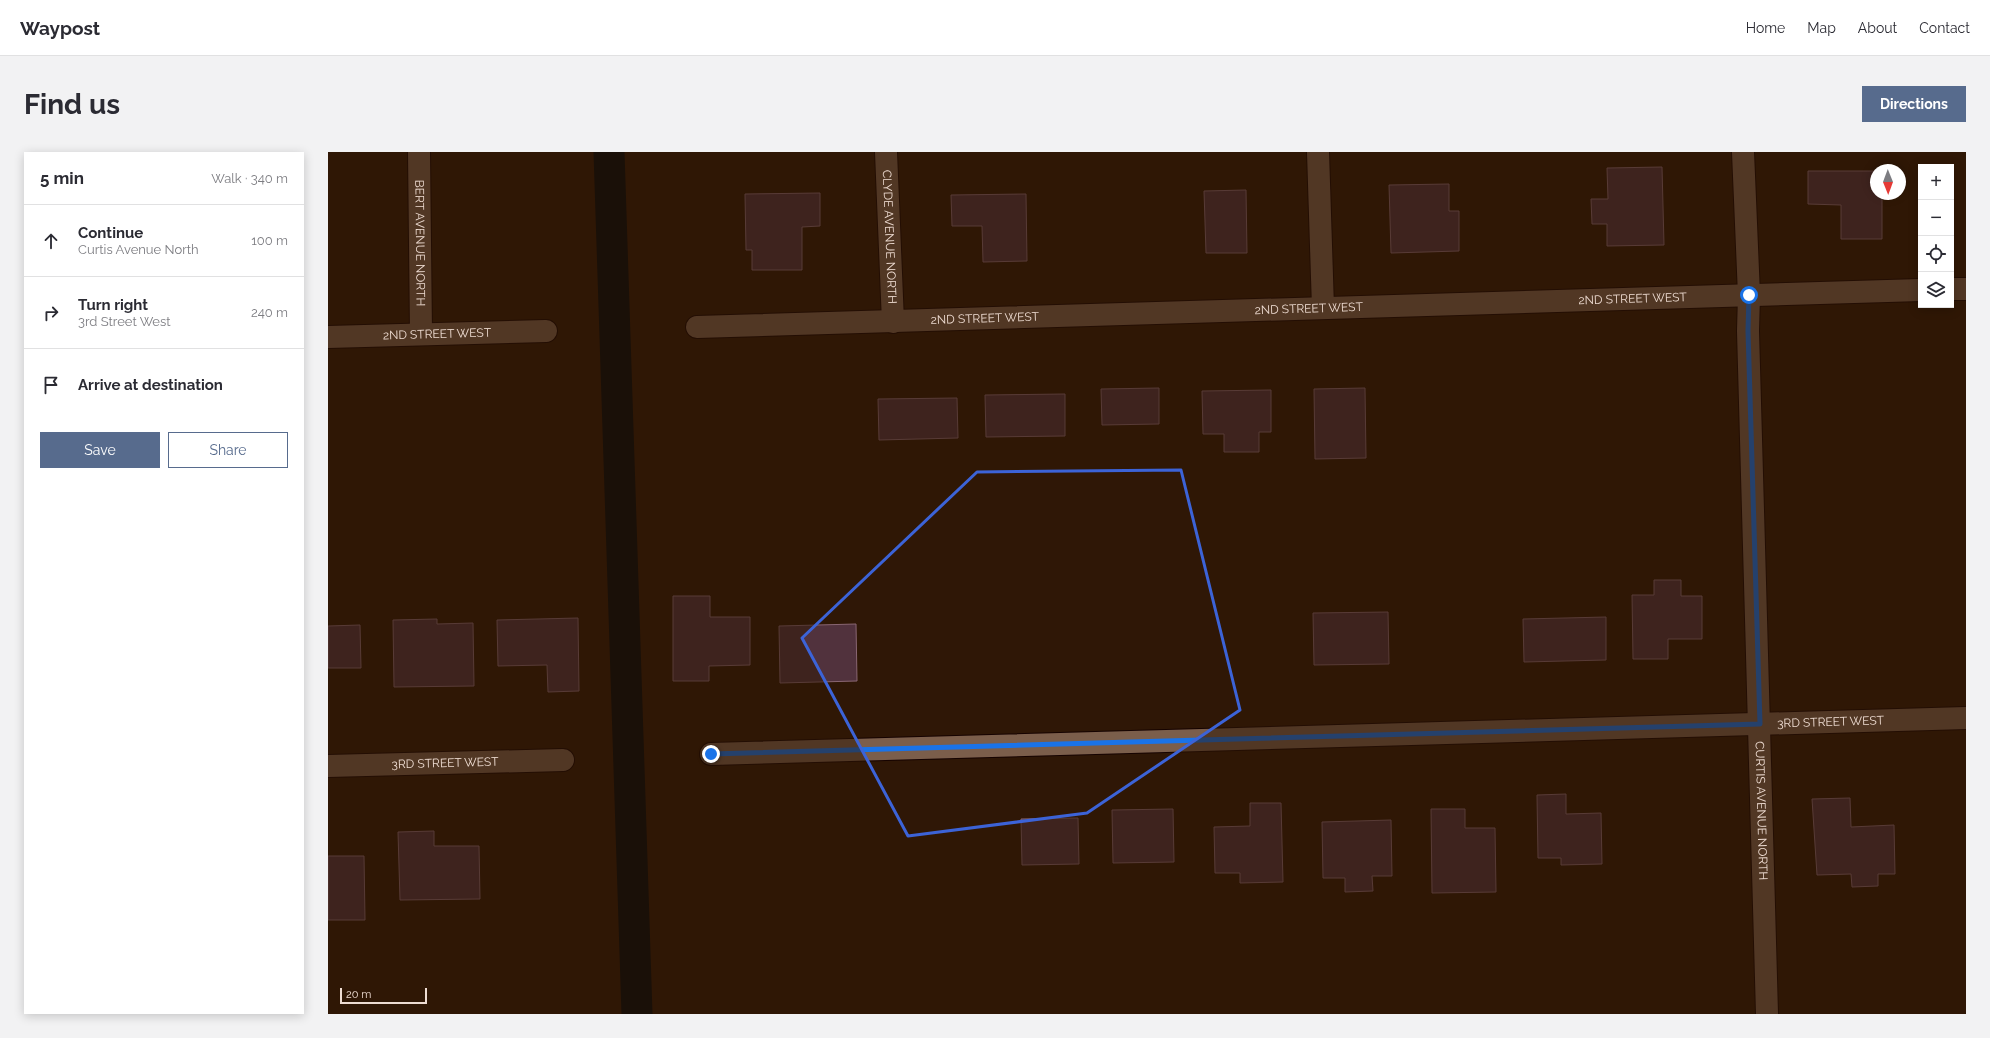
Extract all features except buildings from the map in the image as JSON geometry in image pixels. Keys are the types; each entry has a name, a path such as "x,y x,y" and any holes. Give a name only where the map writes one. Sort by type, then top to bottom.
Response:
{"street":[{"name":"BERT AVENUE NORTH","path":"419,152 422,334"},
{"name":"CLYDE AVENUE NORTH","path":"886,152 893,322"},
{"path":"1318,152 1322,308"},
{"name":"CURTIS AVENUE NORTH","path":"1743,152 1749,295 1748,331 1768,1014"},
{"path":"1954,290 1966,289"},
{"name":"2ND STREET WEST","path":"697,328 1918,290"},
{"name":"2ND STREET WEST","path":"328,337 546,331"},
{"name":"3RD STREET WEST","path":"711,754 1966,718"},
{"name":"3RD STREET WEST","path":"328,766 563,760"}],"highlighted area":[{"path":"1181,470 1240,710 1087,813 908,836 802,638 977,472"}],"waterway":[{"path":"609,152 637,1014"}],"route":[{"path":"711,754 1760,724 1748,331 1749,295"}]}
